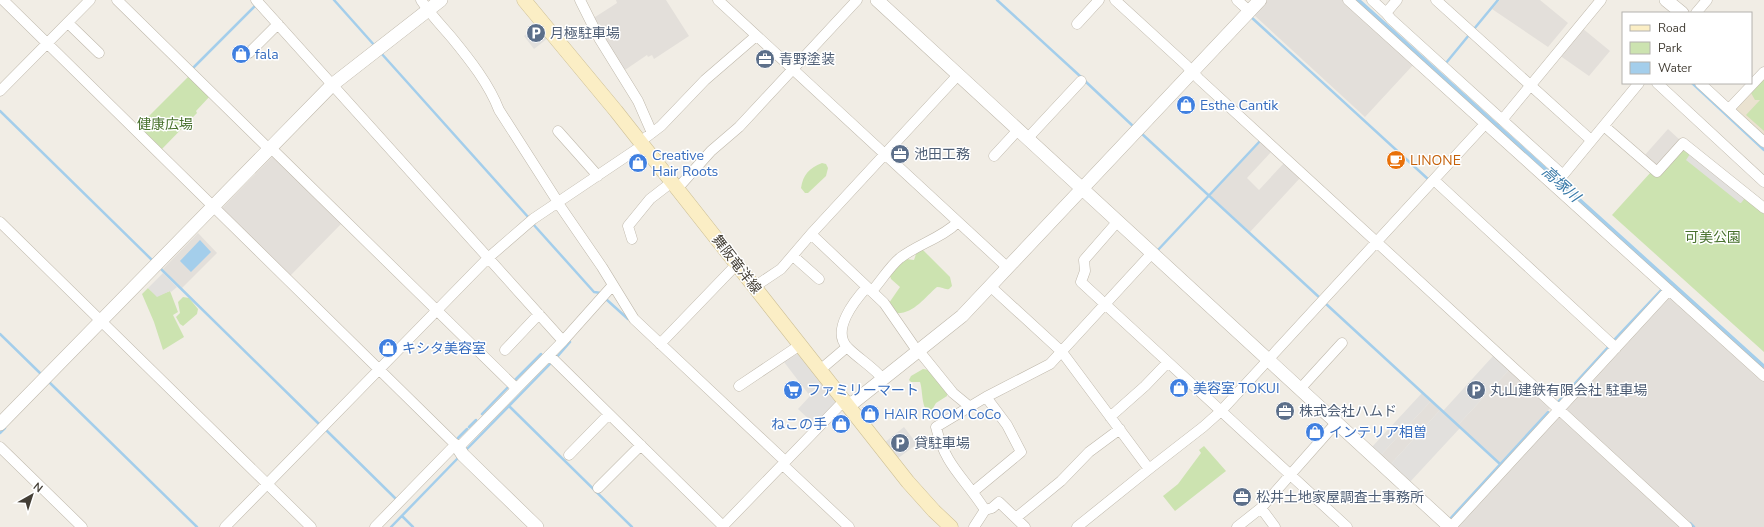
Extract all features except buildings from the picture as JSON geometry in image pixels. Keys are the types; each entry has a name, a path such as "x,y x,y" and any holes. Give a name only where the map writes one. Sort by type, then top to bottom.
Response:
{"main road":[{"name":"舞阪竜洋線","path":"524,0 675,185 908,482 948,526"}],"street":[{"path":"3,0 380,369 457,446 463,455 537,527"},
{"path":"0,92 90,0"},
{"path":"117,0 516,388"},
{"path":"257,0 563,341"},
{"path":"0,424 332,85 424,5 441,0"},
{"path":"580,0 599,38 638,101 652,133"},
{"path":"718,0 1008,268"},
{"path":"632,239 628,226 650,199 675,185 739,127 857,0"},
{"path":"877,0 1450,527 1669,290"},
{"path":"1077,24 1099,0"},
{"path":"1115,0 1687,527"},
{"path":"1237,0 1249,11"},
{"path":"549,355 723,527 839,406 854,402 953,324 1008,268 1260,0"},
{"path":"1348,0 1764,376"},
{"path":"1372,0 1391,20 1563,175 1638,84"},
{"path":"1386,13 1397,0"},
{"path":"1436,0 1591,140"},
{"path":"1502,120 1601,0"},
{"path":"1666,0 1681,12"},
{"path":"1697,12 1707,0"},
{"path":"424,5 481,76 494,97 499,110 634,319 849,527"},
{"path":"68,23 99,53"},
{"path":"249,53 278,24"},
{"path":"225,527 488,258 533,219 598,176 642,144 706,80 756,36"},
{"path":"1729,109 1764,72"},
{"path":"754,287 781,269 811,234 958,75"},
{"path":"994,156 1023,134 1081,81"},
{"path":"1658,84 1764,182"},
{"path":"1701,84 1764,142"},
{"path":"1077,527 1221,411 1485,124"},
{"path":"1604,126 1657,172 1683,143 1764,208"},
{"path":"558,131 598,176"},
{"path":"1434,180 1616,348"},
{"path":"1118,221 1084,260 1085,271 1081,282 1347,527"},
{"path":"0,222 311,527"},
{"path":"883,379 846,347 842,332 844,319 870,289 901,258 958,222"},
{"path":"811,234 884,302 918,351 953,393 970,407"},
{"path":"985,510 974,492 951,465 942,447 936,427 986,397 1043,368 1062,352 1152,253"},
{"path":"792,256 818,279"},
{"path":"660,344 736,264"},
{"path":"375,527 451,449 462,444 563,341 613,285"},
{"path":"990,286 1062,352 1149,468"},
{"path":"504,350 539,314"},
{"path":"1300,389 1342,343"},
{"path":"739,386 800,345"},
{"path":"820,370 846,347"},
{"path":"1110,417 1145,386 1168,362"},
{"path":"974,492 1021,452 1007,426 986,397"},
{"path":"569,455 609,414"},
{"path":"1237,527 1261,508 1336,423"},
{"path":"1017,517 1061,481 1089,452 1120,429"},
{"path":"598,488 641,445"},
{"path":"0,447 82,527"},
{"path":"974,527 985,510 992,508 999,502 1017,517 1026,527"},
{"path":"1261,508 1275,527"}],"shaded area":[{"path":"616,0 666,0 689,36 654,59 652,55 648,57 647,55 622,72 592,19 617,3"},
{"path":"1267,0 1343,0 1414,64 1365,117 1253,14"},
{"path":"1500,0 1540,0 1568,23 1548,47 1492,9"},
{"name":"月極駐車場","path":"535,22 548,38 534,49 524,36 531,30 529,27"},
{"path":"1582,28 1610,51 1589,76 1559,55"},
{"path":"1764,77 1764,136 1736,110 1736,106"},
{"path":"1668,129 1680,140 1657,167 1644,156"},
{"path":"1260,141 1272,151 1247,178 1259,190 1284,163 1300,178 1250,232 1210,195"},
{"path":"275,154 343,222 290,276 222,208"},
{"path":"1690,154 1745,198 1741,203 1686,160"},
{"path":"198,233 217,253 182,288 163,269"},
{"path":"163,273 177,287 171,292 170,291 157,297 148,288"},
{"path":"1669,296 1764,379 1764,527 1459,527 1458,524"},
{"path":"800,352 838,401 814,424 798,409 810,396 784,362"},
{"name":"丸山建鉄有限会社 駐車場","path":"1494,355 1509,370 1458,425 1443,411"},
{"path":"1509,370 1551,407 1500,463 1458,425"},
{"path":"1422,393 1431,401 1380,456 1371,448"},
{"path":"1431,401 1440,410 1390,465 1380,456"},
{"path":"1440,410 1460,428 1409,483 1390,465"},
{"name":"貸駐車場","path":"904,427 917,444 897,459 884,443"}],"green space":[{"name":"健康広場","path":"190,75 211,95 196,111 197,113 161,150 138,127"},
{"path":"1764,77 1764,131 1746,115 1760,100 1755,100 1751,93"},
{"name":"可美公園","path":"1683,149 1764,214 1764,352 1612,215 1651,172 1658,177"},
{"path":"822,163 826,164 828,168 826,176 808,193 805,193 801,188 803,179 807,172"},
{"path":"922,249 950,277 952,286 949,289 937,287 913,308 901,313 895,313 889,303 900,287 891,279 889,273 906,259 914,260 917,251"},
{"path":"148,288 157,296 170,291 178,312 173,315 184,337 163,350 154,322 142,294"},
{"path":"183,297 189,298 198,309 197,314 183,326 176,317 180,313 178,302"},
{"path":"923,369 929,370 947,393 947,396 936,403 930,413 925,408 920,382 911,382 909,380 911,376"},
{"path":"1204,446 1226,471 1175,511 1163,496 1178,484 1201,453 1199,450"}],"water":[{"name":"高塚川","path":"1355,0 1361,0 1764,364 1764,370"},
{"path":"200,240 211,252 191,272 180,261"}],"waterway":[{"path":"334,0 375,46"},
{"path":"997,0 1081,77"},
{"path":"1474,29 1498,0"},
{"path":"192,69 256,5"},
{"path":"1251,17 1429,180"},
{"path":"1446,63 1469,35"},
{"path":"381,53 529,218"},
{"path":"1085,81 1134,127"},
{"path":"1693,84 1764,150"},
{"path":"0,111 153,261"},
{"path":"1141,133 1320,298"},
{"path":"1157,251 1260,141"},
{"path":"533,224 594,292 601,293"},
{"path":"160,268 320,425"},
{"path":"1613,341 1663,288"},
{"path":"607,300 628,319"},
{"path":"1325,303 1500,464"},
{"path":"0,334 42,375"},
{"path":"557,357 570,342"},
{"path":"1557,403 1610,345"},
{"path":"513,382 541,354"},
{"path":"466,450 551,363"},
{"path":"49,382 197,527"},
{"path":"482,414 510,385"},
{"path":"509,406 632,527"},
{"path":"1449,520 1548,412"},
{"path":"469,427 476,420"},
{"path":"0,433 5,428"},
{"path":"325,429 397,500"},
{"path":"458,438 467,429"},
{"path":"391,527 458,458"},
{"path":"402,516 413,527"},
{"path":"1690,523 1694,527"}],"place":[{"name":"月極駐車場","path":"536,33"},
{"name":"fala","path":"241,54"},
{"name":"青野塗装","path":"765,59"},
{"name":"Esthe Cantik","path":"1186,105"},
{"name":"池田工務","path":"900,154"},
{"name":"LINONE","path":"1396,160"},
{"name":"Creative Hair Roots","path":"638,163"},
{"name":"キシタ美容室","path":"388,348"},
{"name":"美容室 TOKUI","path":"1179,388"},
{"name":"ファミリーマート","path":"793,390"},
{"name":"丸山建鉄有限会社 駐車場","path":"1476,390"},
{"name":"株式会社ハムド","path":"1285,411"},
{"name":"HAIR ROOM CoCo","path":"870,414"},
{"name":"ねこの手","path":"841,424"},
{"name":"インテリア相曽","path":"1315,432"},
{"name":"貸駐車場","path":"900,443"},
{"name":"松井土地家屋調査士事務所","path":"1242,497"}]}
